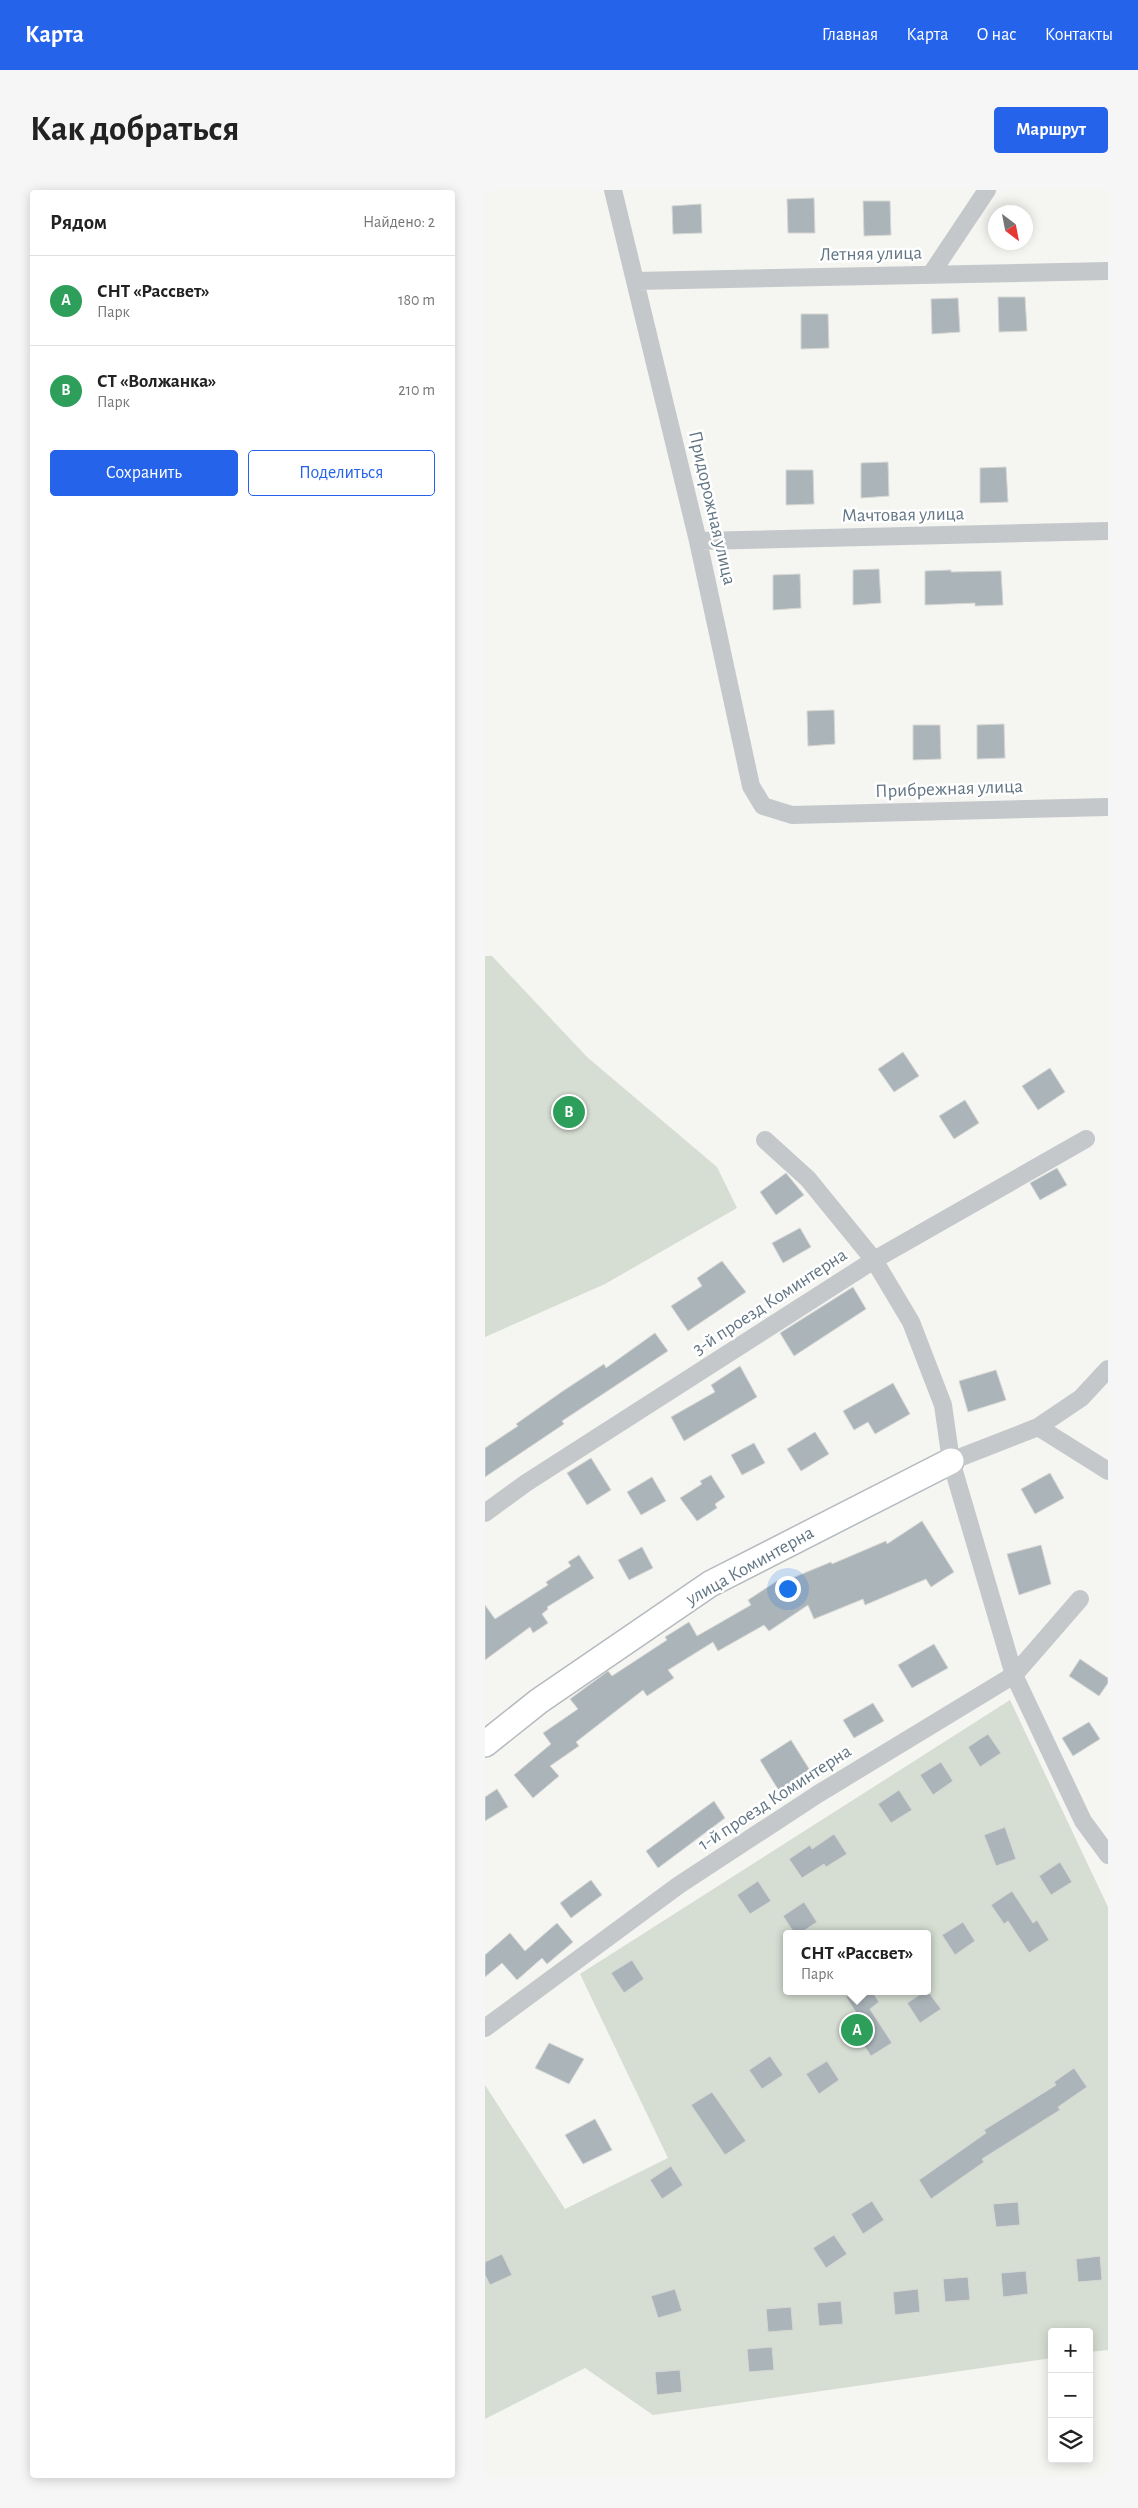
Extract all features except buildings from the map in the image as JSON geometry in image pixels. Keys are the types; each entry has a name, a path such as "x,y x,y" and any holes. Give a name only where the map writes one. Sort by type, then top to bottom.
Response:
{"street":[{"name":"Придорожная улица","path":"613,190 698,540 751,786 763,806 792,815"},
{"path":"931,274 987,190"},
{"name":"Летняя улица","path":"636,281 1108,271"},
{"name":"Мачтовая улица","path":"698,540 1108,531"},
{"name":"Прибрежная улица","path":"792,815 1108,807"},
{"path":"765,1140 808,1179 874,1260 915,1331 943,1405 951,1461 1014,1675 1083,1821 1108,1855"},
{"name":"3-й проезд Коминтерна","path":"485,1513 526,1483 874,1260 1085,1140"},
{"name":"улица Коминтерна","path":"485,1744 539,1701 710,1584 951,1461 1038,1428 1081,1398 1108,1369"},
{"path":"1038,1428 1108,1471"},
{"name":"1-й проезд Коминтерна","path":"485,2028 679,1885 818,1794 1014,1675 1080,1599"}],"shaded area":[{"path":"485,956 492,956 587,1057 717,1167 737,1208 605,1284 485,1337"},
{"path":"1010,1700 1108,1907 1108,2350 1093,2352 1093,2328 1048,2328 1048,2359 653,2415 585,2368 485,2419 485,2085 565,2209 668,2158 580,1974"}],"place":[{"name":"СТ «Волжанка»","path":"569,1112"},
{"name":"СНТ «Рассвет»","path":"857,2030"}]}
